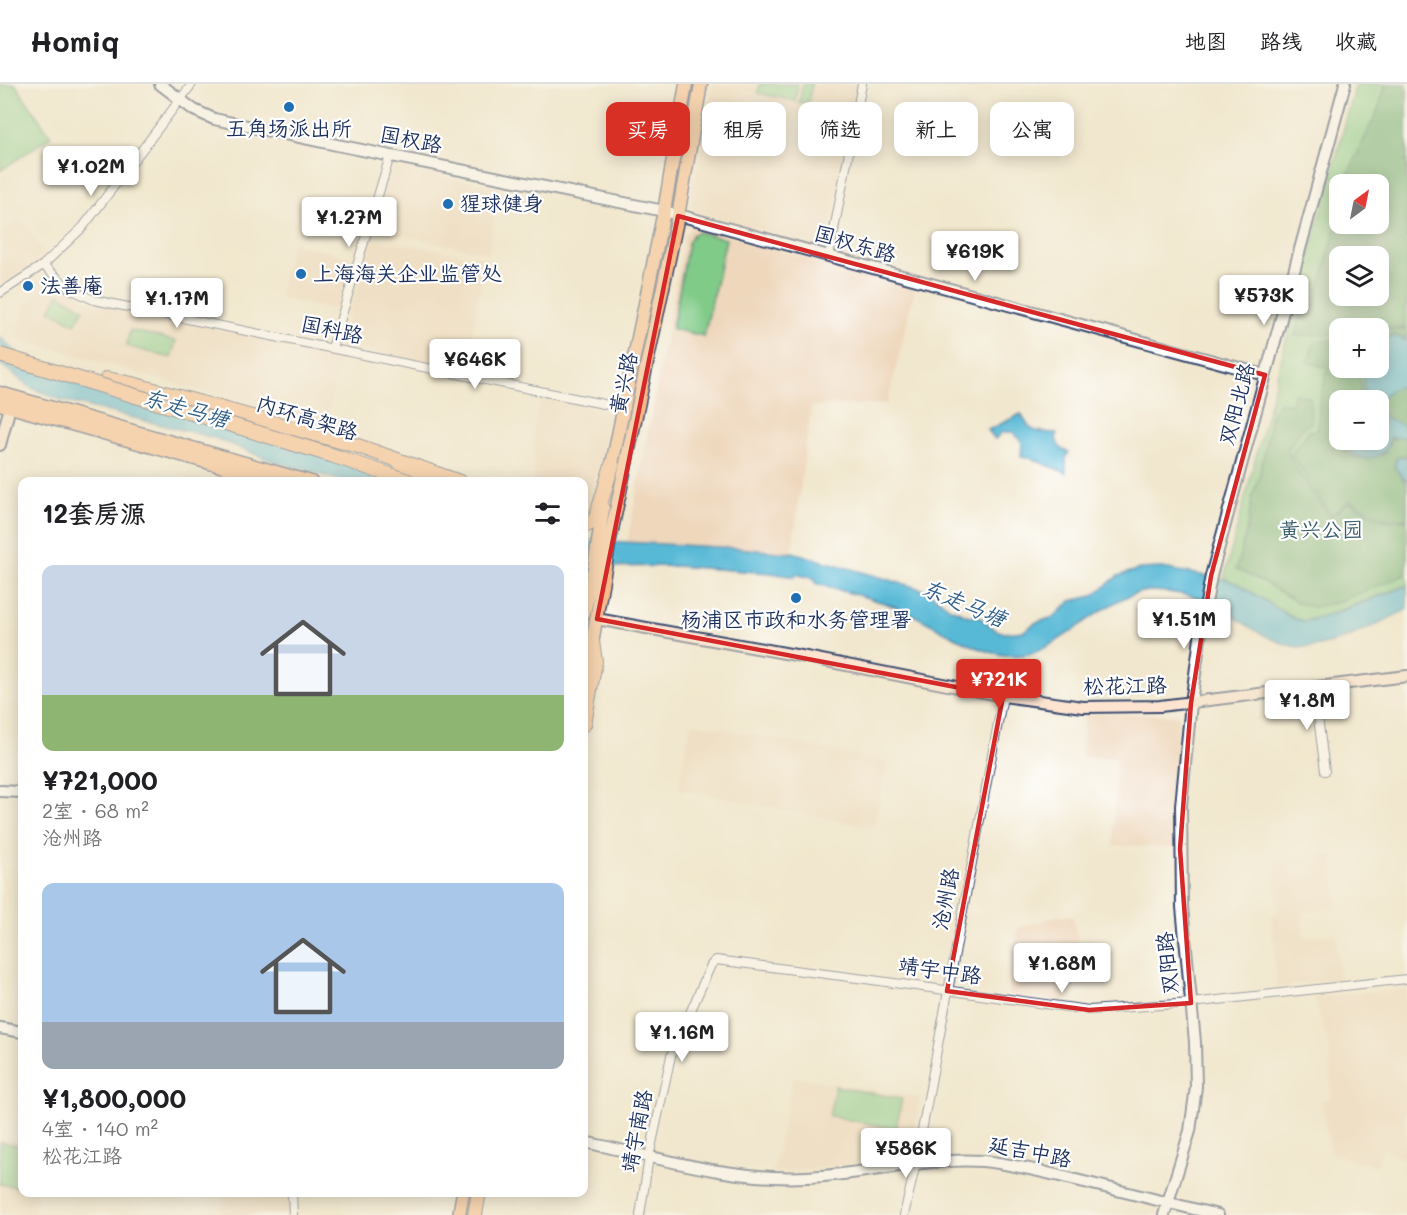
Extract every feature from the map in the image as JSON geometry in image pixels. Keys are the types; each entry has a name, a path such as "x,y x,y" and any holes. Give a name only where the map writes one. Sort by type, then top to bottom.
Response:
{"highway":[{"name":"内环高架路","path":"0,347 379,462 416,477"},
{"name":"内环高架路","path":"0,356 331,455 396,477"},
{"path":"107,379 358,446 446,477"},
{"path":"588,524 596,518 612,465"},
{"path":"588,701 595,661 592,642"},
{"path":"466,1215 469,1197"},
{"path":"475,1215 478,1197"}],"main road":[{"name":"黄兴路","path":"604,539 612,465 664,211 687,84"},
{"name":"黄兴路","path":"588,666 597,618 599,568 604,539 678,216 701,84"},
{"path":"0,446 4,399 252,473 278,477"},
{"name":"黄兴路","path":"588,599 599,568"},
{"path":"588,612 597,618"},
{"name":"松花江路","path":"597,618 1003,696 1083,707 1125,708 1191,703 1407,676"},
{"path":"459,1215 462,1197"},
{"path":"481,1215 484,1197"}],"street":[{"name":"国权路","path":"160,84 194,110 214,118 664,211 678,216"},
{"path":"0,293 43,265 84,227 192,84"},
{"path":"829,256 862,84"},
{"name":"双阳北路","path":"1191,703 1211,576 1345,84"},
{"path":"332,348 390,156"},
{"name":"国权东路","path":"678,216 1265,375"},
{"name":"国科路","path":"43,265 70,288 94,300 623,408"},
{"path":"1314,687 1324,771"},
{"name":"沧州路","path":"904,1215 916,1163 1003,696"},
{"name":"双阳路","path":"1164,1215 1190,1131 1196,1094 1196,1062 1184,930 1180,849 1183,771 1191,703"},
{"path":"0,791 18,792"},
{"name":"靖宇中路","path":"719,960 1089,1010 1191,1003 1407,979"},
{"name":"靖宇南路","path":"640,1215 649,1157 671,1056 711,965 719,960"},
{"path":"0,1028 18,1031"},
{"name":"延吉中路","path":"588,1143 712,1170 774,1178 809,1177 916,1163 984,1161 1020,1167 1218,1215"},
{"path":"292,1197 293,1215"}],"highlighted area":[{"path":"678,216 1265,375 1211,576 1191,703 1180,849 1191,1003 1089,1010 947,991 1003,696 597,619"}],"shaded area":[{"path":"712,84 858,84 854,102 798,102 798,156 844,156 827,238 824,243 815,245 695,212 691,204 702,141 702,156 786,156 786,102 709,102"},
{"path":"393,166 499,188 488,253 372,229"},
{"path":"23,220 46,257 0,286 0,233"},
{"path":"694,225 915,289 887,404 811,406 792,552 627,543 685,235"},
{"path":"372,238 486,259 465,370 339,346"},
{"path":"292,242 352,258 338,310 278,298"},
{"path":"53,279 90,302 341,354 325,426 17,338 25,304"},
{"path":"541,395 610,411 589,518 588,477 534,477 533,430"},
{"path":"1084,713 1179,715 1174,848 1113,845 1116,758 1081,757"},
{"path":"691,722 887,762 874,828 678,789"},
{"path":"1333,856 1337,908 1302,912 1303,938 1336,934 1340,979 1277,988 1271,914 1277,913 1276,860"},
{"path":"1072,915 1082,955 1074,987 1064,1002 1008,994 1018,928 1058,916"},
{"path":"1407,989 1407,1160 1382,1150 1377,1167 1331,1153 1321,1100 1331,1099 1330,1049 1314,997"},
{"path":"793,1077 920,1098 909,1156 802,1171 773,1172"},
{"path":"0,1139 18,1142 18,1197 36,1197 34,1215 0,1215"},
{"path":"224,1197 289,1197 290,1215 220,1215"}],"green space":[{"path":"0,84 15,84 51,136 0,171"},
{"path":"760,84 798,84 795,101 758,93"},
{"path":"803,84 812,84 808,102 799,102"},
{"name":"黄兴公园","path":"1356,84 1407,84 1407,341 1389,340 1389,318 1329,318 1329,378 1363,378 1365,390 1329,390 1329,450 1351,450 1369,458 1380,450 1389,450 1391,437 1407,437 1407,457 1402,458 1397,470 1407,482 1407,585 1330,614 1304,621 1292,617 1224,578 1329,182 1329,234 1389,234 1389,174 1331,174"},
{"path":"1386,84 1407,84 1407,328 1389,328 1389,318 1329,318 1329,334 1295,336 1305,303 1315,306 1329,254 1329,306 1389,306 1389,246 1331,246 1334,234 1389,234 1389,174 1348,174 1377,112"},
{"path":"698,232 726,239 704,336 672,329 688,243 693,234"},
{"path":"59,294 84,309 75,324 50,310"},
{"path":"1389,329 1407,330 1407,339 1394,334 1389,335"},
{"path":"130,330 176,341 171,358 126,346"},
{"path":"1329,340 1329,378 1360,378 1362,390 1329,390 1329,450 1344,450 1358,458 1371,458 1389,450 1391,439 1407,438 1407,455 1398,456 1394,467 1407,484 1407,519 1384,518 1350,500 1331,515 1291,454 1309,431 1318,430 1319,403 1328,368 1307,362 1315,342"},
{"path":"1397,386 1407,386 1407,429 1389,418 1389,392"},
{"path":"1293,393 1310,397 1311,423 1303,427 1287,451 1298,472 1330,517 1349,502 1382,520 1407,520 1407,574 1335,603 1313,607 1298,603 1236,569 1272,414 1279,402 1291,404"},
{"path":"835,1086 902,1099 896,1129 829,1116"},
{"path":"0,1142 18,1145 18,1187 0,1184"}],"water":[{"path":"1393,336 1407,341 1407,386 1389,391 1365,390 1363,378 1389,378 1389,337"},
{"name":"东走马塘","path":"0,337 33,368 406,477 329,477 275,462 215,438 61,400 30,387 0,364"},
{"path":"1021,414 1034,431 1057,433 1058,445 1069,452 1066,458 1066,473 1030,458 1021,457 1022,442 1013,432 1002,432 995,439 988,430"},
{"path":"1389,420 1407,429 1407,437 1391,437 1389,442"},
{"path":"1385,450 1379,455 1366,458 1348,451"},
{"path":"1399,457 1407,457 1407,482 1395,467"},
{"name":"东走马塘","path":"588,540 792,552 928,591 950,608 969,616 978,616 996,630 1004,633 1024,631 1035,623 1054,617 1071,601 1093,596 1118,576 1140,569 1162,568 1223,579 1238,584 1292,618 1304,622 1331,615 1407,586 1407,610 1335,642 1301,647 1281,643 1261,634 1236,618 1226,608 1214,603 1169,592 1151,591 1122,599 1045,647 1032,653 1014,656 996,654 979,648 893,606 815,583 816,579 796,574 795,577 675,566 599,567 588,565"}],"place":[{"name":"五角场派出所","path":"289,107"},
{"name":"猩球健身","path":"448,204"},
{"name":"上海海关企业监管处","path":"301,274"},
{"name":"法善庵","path":"28,286"},
{"name":"杨浦区市政和水务管理署","path":"796,598"}]}
